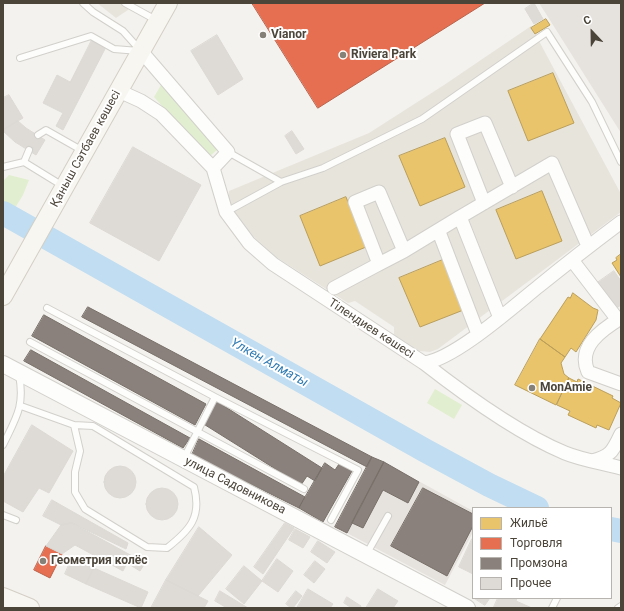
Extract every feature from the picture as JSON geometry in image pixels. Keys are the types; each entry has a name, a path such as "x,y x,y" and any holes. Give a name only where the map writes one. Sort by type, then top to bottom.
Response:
{"main road":[{"name":"Қаныш Сәтбаев көшесі","path":"3,296 168,3"},
{"path":"3,597 30,608"}],"street":[{"path":"141,51 228,152 212,168"},
{"name":"Тілендиев көшесі","path":"119,91 141,101 161,114 212,168 226,212 249,243 273,264 424,363 433,362 478,334 500,318 588,246 621,222"},
{"path":"484,203 457,134 485,123 512,187"},
{"path":"334,288 439,232 460,217 552,163 588,246"},
{"path":"379,264 355,202 379,192 404,251"},
{"path":"460,217 500,318"},
{"path":"439,232 478,334"},
{"path":"572,260 620,319 604,328 594,339 585,353 584,363 588,372 621,384"},
{"path":"424,363 461,391 537,439 566,454 621,468"},
{"name":"улица Садовникова","path":"3,364 467,608"},
{"path":"592,461 606,457 615,447 621,434"}],"lane":[{"path":"83,3 93,12 123,31 141,51"},
{"path":"125,3 158,21"},
{"path":"226,212 281,182 323,168 422,119 547,32 592,102 621,162"},
{"path":"20,58 91,36 114,49 141,51"},
{"path":"38,135 46,130 84,152"},
{"path":"24,162 29,150"},
{"path":"228,152 281,182"},
{"path":"3,167 24,162 65,186"},
{"path":"47,308 358,470 331,520"},
{"path":"30,342 197,433 304,489"},
{"path":"3,445 21,406 22,392 18,372"},
{"path":"184,460 215,396"},
{"path":"21,406 74,425 93,426 194,487 198,500 195,518 183,535 167,548 147,547 85,509 75,492 75,472 80,451 74,425"},
{"path":"3,514 16,520"},
{"path":"366,554 388,516"},
{"path":"552,608 556,599"}],"shaded area":[{"path":"97,3 131,3 128,10 116,18"},
{"path":"539,3 621,3 621,133 548,17"},
{"path":"531,26 621,194 621,212 438,349 430,352 419,351 394,335 394,327 355,301 348,303 276,257 253,236 232,208 228,198 229,191 369,133 444,85"},
{"path":"384,462 472,510 472,534 445,585 347,533"}],"green space":[{"path":"161,85 218,149 209,157 154,97"},
{"path":"9,175 29,180 23,195 15,208 3,202 3,181"},
{"path":"435,389 462,405 454,419 427,403"}],"building: Жильё":[{"path":"546,19 550,25 535,34 531,28"},
{"path":"553,73 574,123 528,141 508,91"},
{"path":"445,138 465,187 420,206 399,156"},
{"path":"542,191 562,241 516,259 496,210"},
{"path":"346,197 366,247 320,266 300,216"},
{"path":"621,254 621,277 612,263 617,260 616,258"},
{"path":"445,259 466,309 420,327 399,278"},
{"path":"573,293 598,310 596,320 576,352 571,348 565,357 540,339 568,297 570,298"},
{"path":"540,339 565,357 561,363 564,374 569,378 556,405 515,385"},
{"path":"569,378 577,382 578,379 613,396 612,398 621,403 609,430 597,425 596,428 568,415 570,411 557,405"}],"building: Торговля":[{"name":"Riviera Park","path":"252,3 485,3 318,108"},
{"path":"46,546 62,554 50,578 34,570"}],"building: Промзона":[{"path":"88,307 372,457 367,467 82,317"},
{"path":"44,315 206,404 195,425 32,336"},
{"path":"31,350 190,438 183,448 24,361"},
{"path":"216,401 322,468 315,481 307,476 301,485 202,423"},
{"path":"199,439 305,497 299,508 192,455"},
{"path":"372,457 384,462 347,533 335,527"},
{"path":"384,462 419,482 408,503 383,490 363,528 352,523"},
{"path":"325,463 335,470 339,464 352,471 323,522 299,508"},
{"path":"423,488 472,513 472,528 447,576 391,546"}],"building: Прочее":[{"path":"534,3 543,19 534,24 525,9"},
{"path":"217,35 243,79 218,95 191,51"},
{"path":"92,40 106,47 63,130 56,126 63,113 43,103 57,75 70,82"},
{"path":"9,95 23,118 3,130 3,98"},
{"path":"18,121 45,140 36,155 15,142 3,131"},
{"path":"292,131 304,149 296,154 285,136"},
{"path":"133,147 201,185 159,261 90,223"},
{"path":"614,271 621,281 621,305 615,309 597,283"},
{"path":"32,425 73,451 49,493 39,488 23,512 3,501 3,477"},
{"path":"117,466 123,466 132,470 136,482 132,494 123,498 117,498 108,494 104,485 104,479 108,470"},
{"path":"165,488 171,490 176,495 178,504 176,513 171,518 159,520 153,518 148,513 146,501 148,495 153,490"},
{"path":"52,500 128,543 126,549 72,523 61,525 43,516"},
{"path":"72,523 145,563 140,571 127,563 123,571 75,545 62,554 46,546 61,525"},
{"path":"285,523 294,528 263,574 254,567"},
{"path":"199,527 232,555 198,596 166,580"},
{"path":"295,529 310,537 303,548 289,540"},
{"path":"472,539 472,574 459,567"},
{"path":"318,541 335,552 327,563 311,552"},
{"path":"72,558 94,568 86,584 65,574"},
{"path":"277,559 293,571 278,592 262,581"},
{"path":"315,561 325,569 314,583 304,575"},
{"path":"244,566 262,581 244,604 226,589"},
{"path":"94,568 148,592 141,608 86,584"},
{"path":"166,580 208,601 204,608 151,608"},
{"path":"308,589 333,604 330,608 297,608"},
{"path":"378,589 398,601 393,608 366,608"},
{"path":"220,591 248,608 227,608 215,601"},
{"path":"296,591 302,596 293,608 291,608 286,604"},
{"path":"347,597 361,606 360,608 350,608 344,603"},
{"path":"476,599 489,599 485,605"},
{"path":"498,599 517,599 516,601 532,608 496,608 494,607"}],"waterway":[{"name":"Үлкен Алматы","path":"3,213 426,451 489,485 535,507"},
{"name":"Үлкен Алматы","path":"612,529 621,531"}],"place":[{"name":"Vianor","path":"263,35"},
{"name":"Riviera Park","path":"343,55"},
{"name":"MonAmie","path":"532,388"},
{"name":"Геометрия колёс","path":"43,561"}]}
